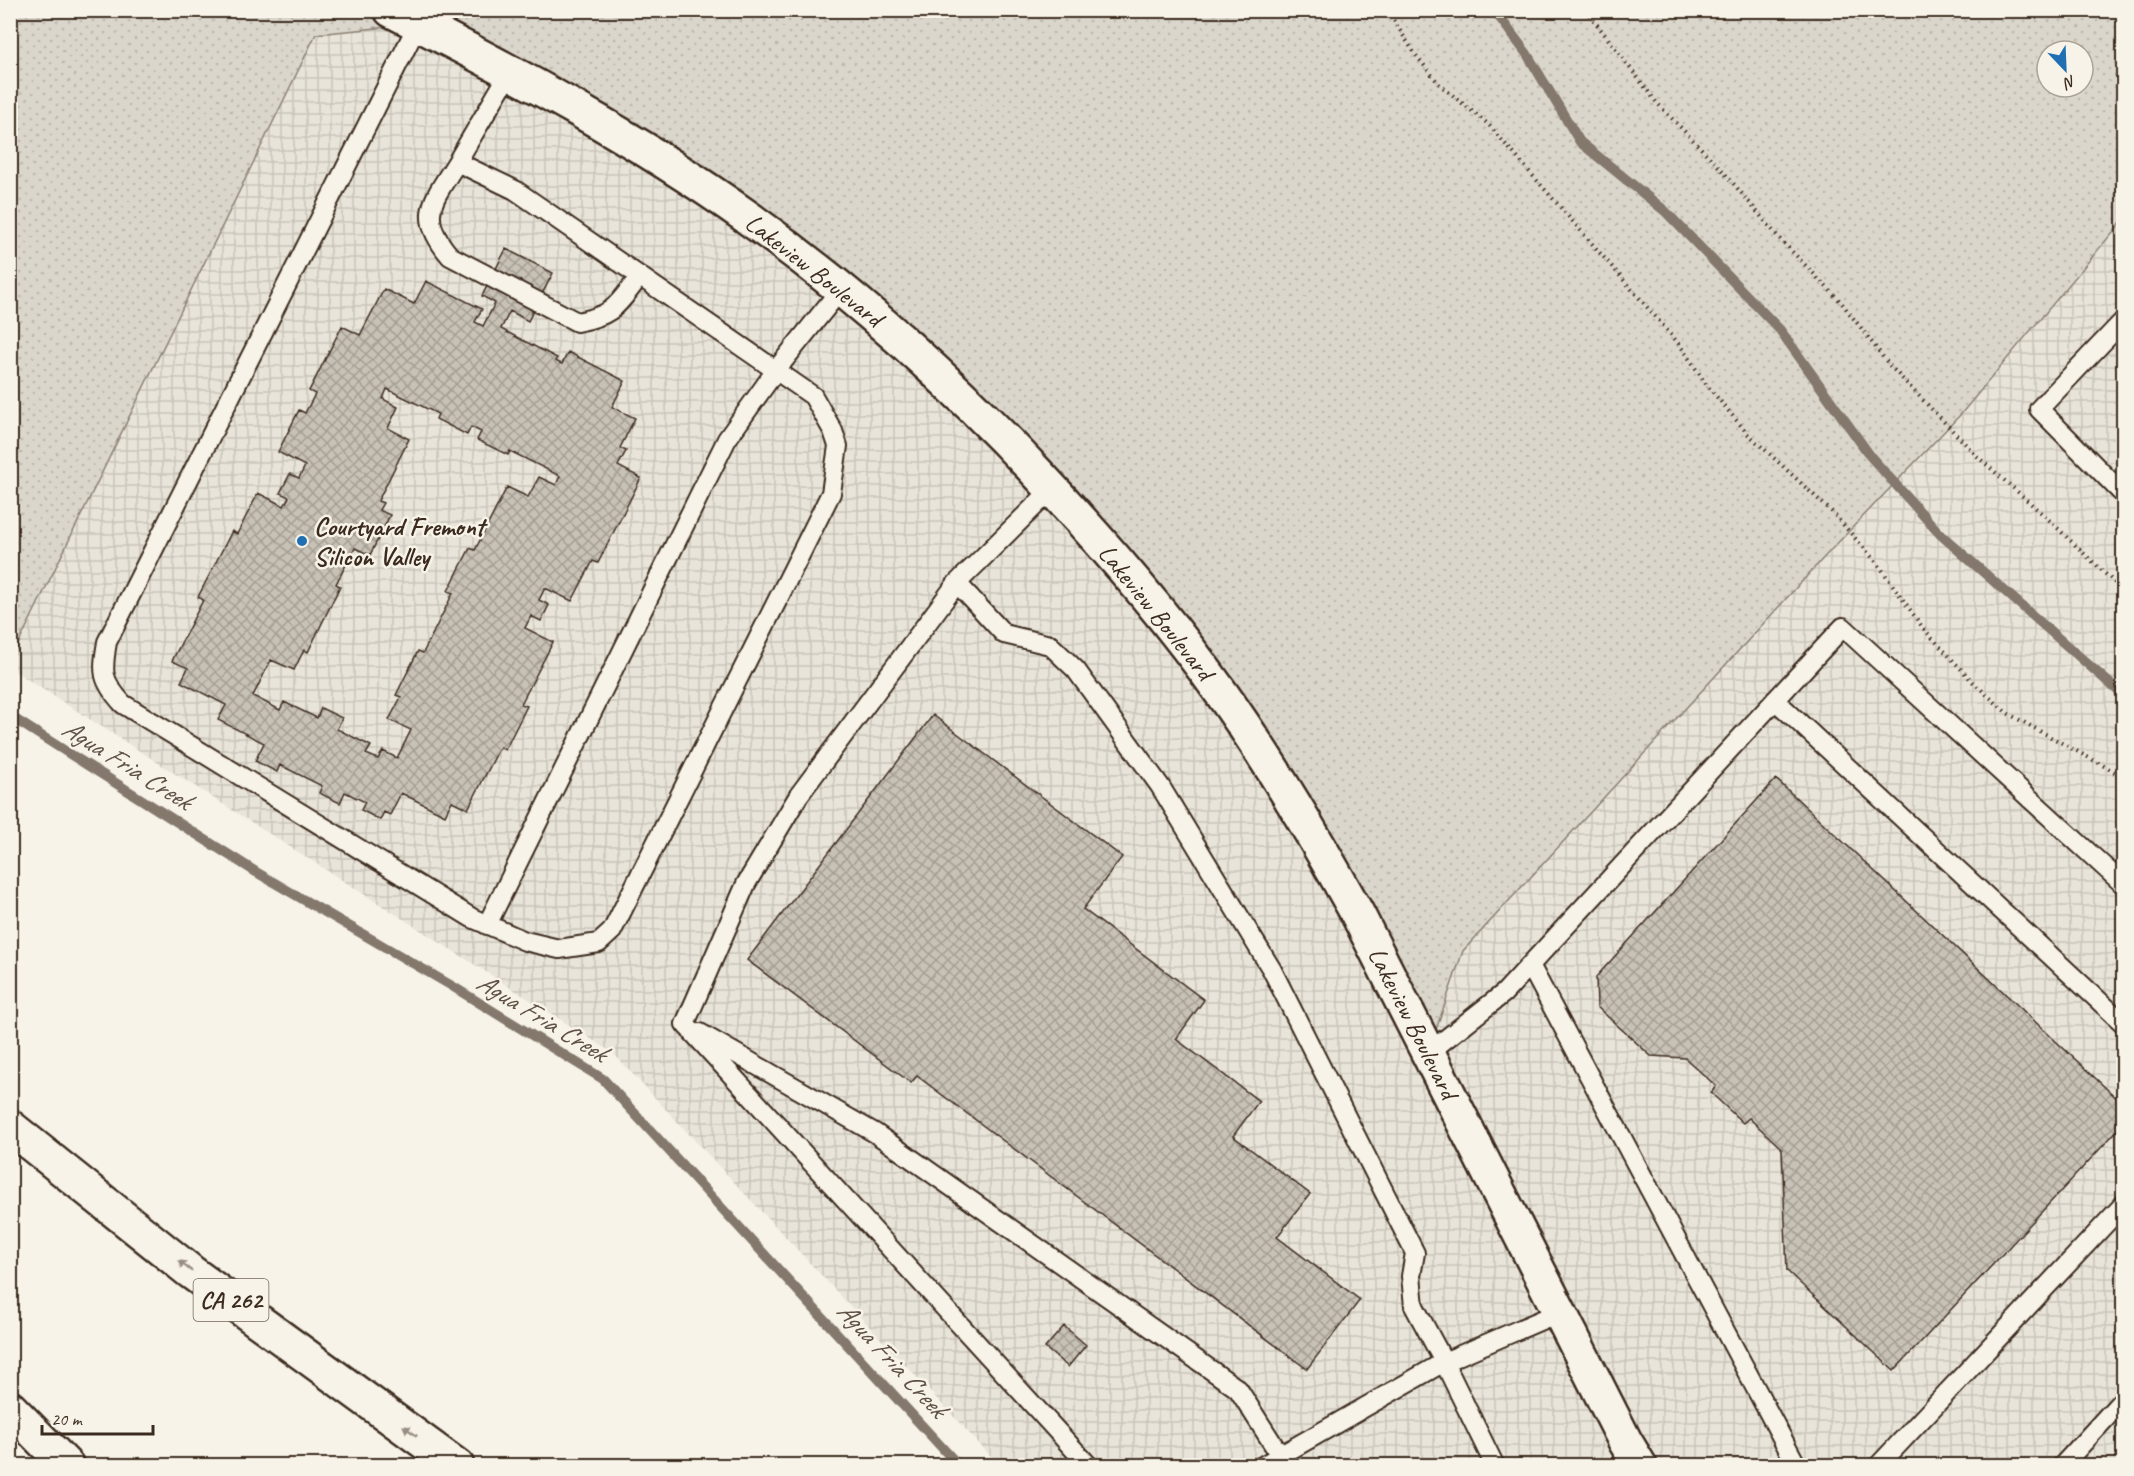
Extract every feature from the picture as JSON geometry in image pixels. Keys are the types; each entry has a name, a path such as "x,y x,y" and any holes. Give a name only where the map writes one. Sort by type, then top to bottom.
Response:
{"main road":[{"name":"Lakeview Boulevard","path":"405,17 598,121 729,204 841,289 883,323 949,384 1052,489 1123,568 1222,694 1272,768 1315,838 1352,903 1625,1442 1640,1466"},
{"name":"CA 262","path":"10,1127 191,1272 457,1466"},
{"path":"10,1408 67,1466"}],"lane":[{"path":"405,17 107,642 103,668 108,688 123,704 472,918 525,941 559,949 599,943 612,931 831,493 837,446 833,431 813,396 515,190 457,162"},
{"path":"510,72 435,198 429,220 436,240 450,256 577,322 596,318 612,310 640,276"},
{"path":"487,924 727,439 776,370 841,289"},
{"path":"2124,320 2039,409 2124,495"},
{"path":"685,1024 746,884 799,795 957,583 1052,489"},
{"path":"957,583 1004,634 1050,645 1076,670 1160,786 1272,970 1415,1253 1411,1276 1414,1306 1495,1466"},
{"path":"1428,1053 1504,993 1842,627 2124,885"},
{"path":"1775,700 2124,1024"},
{"path":"1530,965 1797,1466"},
{"path":"685,1024 875,1132 1238,1389 1280,1455"},
{"path":"685,1024 1089,1466"},
{"path":"1878,1466 2124,1204"},
{"path":"1262,1466 1444,1362 1560,1312"},
{"path":"2062,1466 2124,1398"}],"path":[{"path":"1387,10 1415,54 1440,85 1488,124 1680,345 1706,384 1747,433 1832,512 1878,564 1923,628 1974,683 2007,713 2124,777"},
{"path":"1586,10 1657,103 1722,170 1780,239 1841,302 1890,366 1978,457 2046,517 2124,593"}],"shaded area":[{"path":"11,11 2123,11 2123,220 1961,414 1829,552 1463,951 1428,1053 1174,630 820,271 419,24 316,34 11,659"},
{"path":"270,11 2123,11 2123,1465 999,1465 613,1053 11,669 10,659 316,34"}],"building":[{"name":"Courtyard Fremont Silicon Valley","path":"506,249 553,273 528,321 510,311 501,329 557,358 555,361 562,364 568,352 625,381 612,407 635,418 620,448 626,451 618,466 641,478 598,563 593,561 572,601 545,588 539,600 549,605 541,621 531,616 525,628 553,642 521,704 527,706 505,750 500,747 468,809 452,801 445,815 401,793 390,815 384,812 380,820 361,810 365,802 345,792 340,803 319,793 322,786 280,765 277,772 255,761 264,743 218,720 226,705 181,682 188,668 172,661 203,600 198,597 232,531 237,534 258,493 284,506 289,497 280,493 290,474 299,478 305,466 278,452 299,410 305,413 315,394 309,391 342,326 360,335 384,289 414,304 426,281 482,309 475,322 483,326 495,303 482,296","holes":["387,389 438,414 436,419 467,435 471,427 481,432 477,440 508,455 510,451 560,476 556,485 539,477 528,497 507,487 475,550 470,548 448,591 453,593 423,653 418,651 396,695 401,697 389,720 411,730 397,758 383,751 378,759 366,754 371,746 337,729 342,718 321,708 317,718 284,702 280,710 253,696 271,660 294,670 304,650 308,652 340,586 336,584 355,548 370,555 390,515 379,510 383,503 378,501 409,439 388,428 398,407 383,399"]},
{"path":"933,715 1122,857 1083,909 1204,1000 1176,1039 1259,1101 1233,1136 1310,1194 1277,1237 1360,1300 1307,1369 917,1076 911,1083 747,960"},
{"path":"1776,779 2124,1105 2124,1123 1894,1371 1787,1271 1782,1149 1749,1118 1743,1123 1711,1093 1716,1086 1685,1058 1651,1056 1597,1007 1596,977"},
{"path":"1064,1326 1086,1345 1068,1367 1045,1348"}],"waterway":[{"path":"1494,10 1527,54 1580,142 1665,211 1780,330 1871,457 1940,534 2124,696"},
{"name":"Agua Fria Creek","path":"10,716 256,872 452,986 603,1079 959,1466"}],"place":[{"name":"Courtyard Fremont Silicon Valley","path":"302,541"}]}
